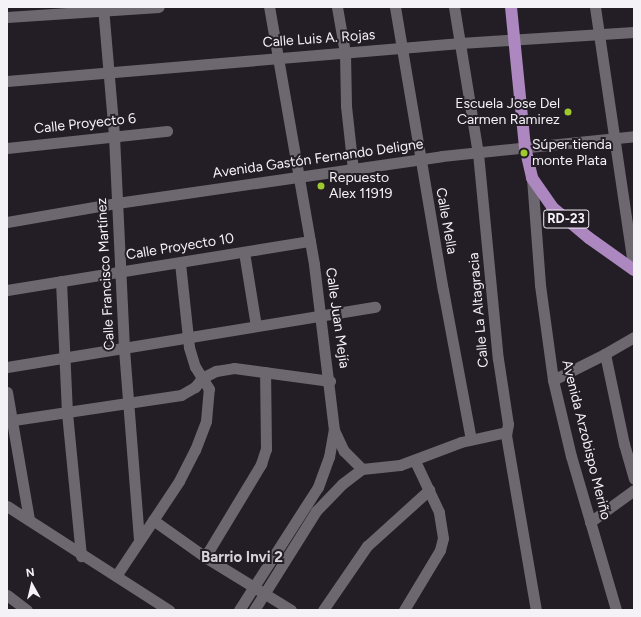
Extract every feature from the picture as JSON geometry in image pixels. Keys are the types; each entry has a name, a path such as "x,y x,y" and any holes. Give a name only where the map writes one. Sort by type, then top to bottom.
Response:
{"main road":[{"name":"RD-23","path":"512,7 525,147 532,178 552,207 589,238 634,270"}],"street":[{"path":"7,17 103,9 159,7"},
{"name":"Calle Juan Mejía","path":"239,610 318,487 329,457 334,430 330,381 310,241 269,7"},
{"path":"337,7 345,53 346,106 353,169"},
{"name":"Calle Mella","path":"395,7 420,159 471,439"},
{"name":"Calle La Altagracia","path":"454,7 478,153 497,352 508,424 506,432 536,610"},
{"path":"595,7 616,137 634,270"},
{"name":"Calle Francisco Martínez","path":"103,9 114,136 124,349 139,540"},
{"name":"Calle Luis A. Rojas","path":"7,81 109,71 460,43 634,32"},
{"name":"Calle Proyecto 6","path":"7,148 167,131"},
{"name":"Avenida Gastón Fernando Deligne","path":"7,222 117,203 299,178 420,159 634,136"},
{"name":"Avenida Arzobispo Meriño","path":"532,178 540,285 553,380 590,522 616,610"},
{"name":"Calle Proyecto 10","path":"7,290 310,241"},
{"path":"244,252 256,326"},
{"path":"116,576 179,481 195,450 206,421 209,389 195,367 188,337 180,263"},
{"path":"61,281 67,413 81,556"},
{"path":"7,367 124,349 321,314 375,307"},
{"path":"553,380 605,354 634,337"},
{"path":"605,354 624,444 634,479"},
{"path":"10,420 67,413 181,395 195,387 202,378 216,371 234,368 330,381"},
{"path":"205,557 261,464 266,450 265,372"},
{"path":"7,392 10,420 29,520"},
{"path":"334,430 344,451 362,469"},
{"path":"254,610 316,511 331,493 362,469 415,461 471,439 506,432"},
{"path":"404,610 440,550 443,538 439,512 415,461"},
{"path":"324,610 367,546 429,490"},
{"path":"590,522 634,490"},
{"path":"7,506 81,556 116,576 169,610"},
{"path":"153,520 205,557 291,610"},
{"path":"7,595 27,610"}],"place":[{"name":"Escuela Jose Del Carmen Ramirez","path":"568,112"},
{"name":"Súper tienda monte Plata","path":"524,153"},
{"name":"Repuesto Alex 11919","path":"321,186"}],"district":[{"name":"Barrio Invi 2","path":"242,558"}]}
